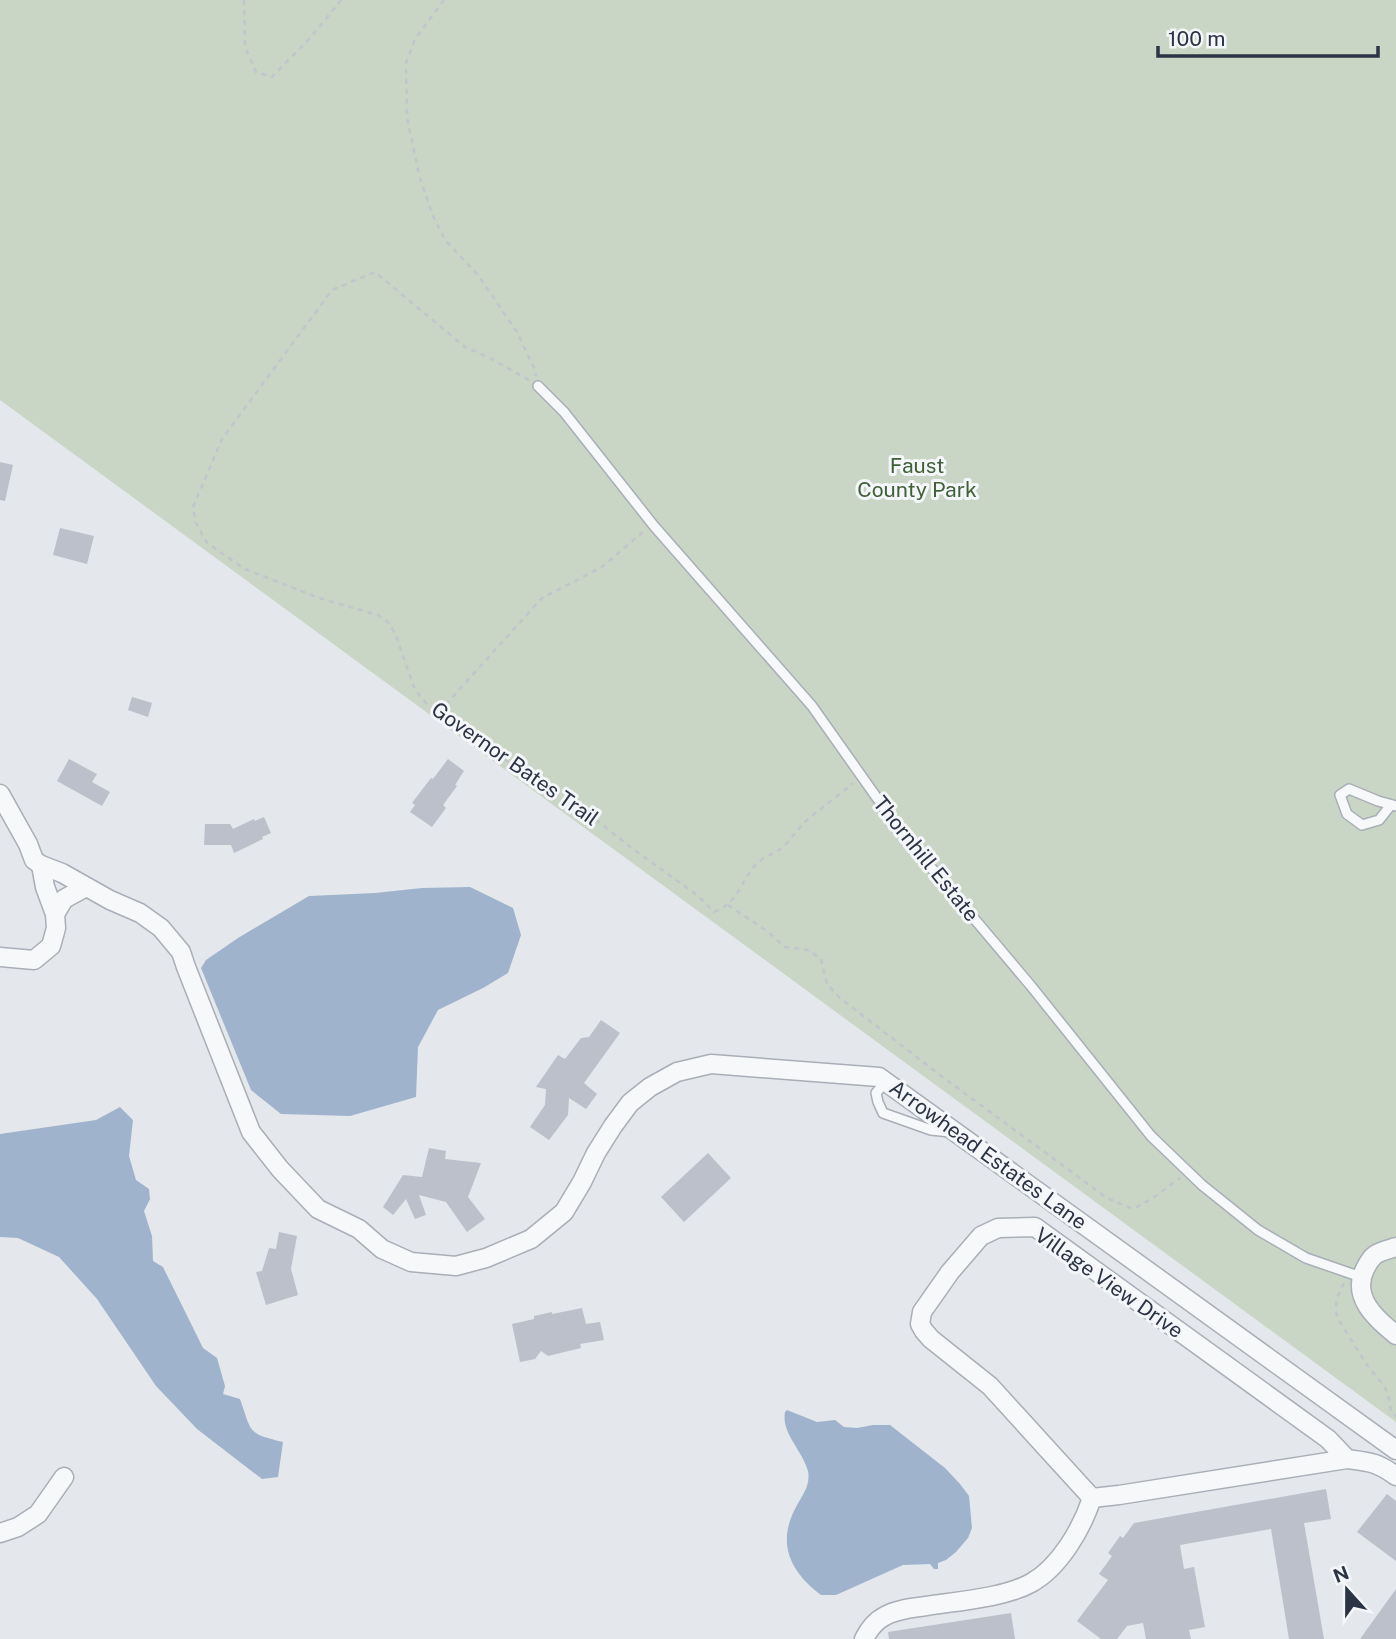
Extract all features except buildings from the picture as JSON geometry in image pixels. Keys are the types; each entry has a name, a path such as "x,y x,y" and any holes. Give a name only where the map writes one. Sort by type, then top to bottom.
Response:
{"street":[{"path":"0,794 34,860 41,866 55,914 56,928 51,946 34,960 0,957"},
{"name":"Arrowhead Estates Lane","path":"41,866 62,873 110,900 140,913 161,928 181,952 251,1132 280,1169 318,1209 359,1229 382,1249 411,1262 456,1266 486,1258 531,1239 564,1212 596,1153 630,1103 650,1087 677,1072 711,1064 879,1077 958,1133 1391,1459"},
{"path":"55,914 64,899 86,887"},
{"name":"Village View Drive","path":"1092,1498 989,1386 931,1339 920,1324 922,1312 950,1272 981,1237 998,1228 1035,1227 1328,1439 1347,1460"},
{"path":"1396,1247 1375,1255 1353,1280 1378,1320 1396,1335"},
{"path":"864,1639 869,1628 884,1616 903,1609 996,1595 1031,1583 1057,1562 1087,1513 1092,1498 1347,1460 1368,1462 1391,1459"},
{"path":"0,1533 18,1527 38,1514 64,1477"}],"lane":[{"name":"Thornhill Estate","path":"538,386 564,412 652,524 812,706 901,832 1031,986 1151,1136 1202,1185 1258,1230 1306,1258 1353,1280"},
{"path":"1349,789 1394,805 1379,820 1362,825 1347,814 1340,795 1349,789"},
{"path":"890,1084 882,1086 876,1093 883,1113 931,1130 958,1133"}],"path":[{"path":"244,0 245,47 256,72 272,76 311,37 341,0"},
{"path":"444,0 415,38 406,63 407,117 419,175 432,215 445,240 478,275 517,332 534,368 538,386"},
{"name":"Governor Bates Trail","path":"538,386 465,346 375,272 332,290 222,439 193,507 196,523 207,543 245,569 318,598 378,615 387,621 395,633 415,690 426,703 487,748 584,810 697,895 714,912 728,905"},
{"path":"439,712 542,598 602,567 652,524"},
{"path":"861,776 809,819 784,846 759,861 728,905 767,931 785,947 808,950 821,959 827,984 840,998 1107,1198 1133,1209 1188,1172"},
{"path":"1353,1280 1338,1296 1335,1313 1367,1365 1384,1386 1391,1411 1396,1416"}],"green space":[{"name":"Faust County Park","path":"0,0 1396,0 1396,1422 0,400"}],"water":[{"path":"470,887 513,908 521,935 508,973 438,1010 418,1047 416,1097 350,1116 281,1114 251,1090 201,968 206,960 309,896"},
{"path":"120,1107 133,1120 129,1156 136,1180 149,1189 150,1199 144,1211 152,1236 153,1261 163,1267 203,1348 217,1358 225,1386 223,1394 240,1399 252,1430 283,1442 278,1477 262,1479 197,1429 156,1386 97,1299 59,1257 18,1238 0,1237 0,1134 96,1120"},
{"path":"787,1410 817,1422 835,1420 844,1427 890,1425 945,1468 969,1496 972,1528 968,1538 956,1552 938,1563 938,1569 934,1569 930,1564 903,1565 836,1595 821,1595 802,1578 787,1547 789,1524 809,1477 786,1427"}]}
